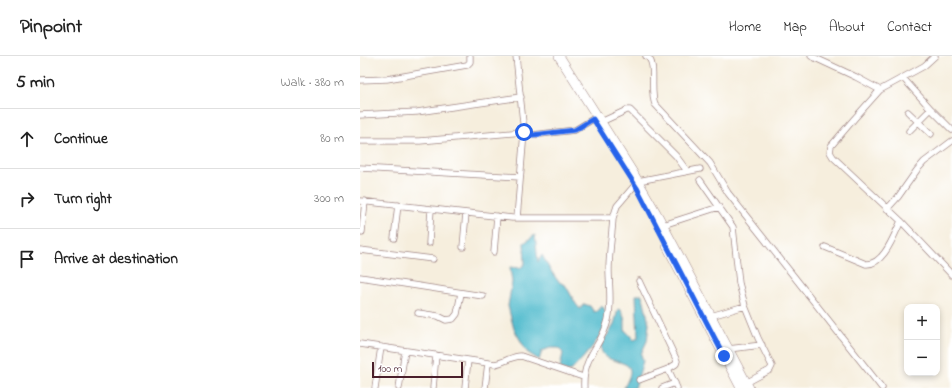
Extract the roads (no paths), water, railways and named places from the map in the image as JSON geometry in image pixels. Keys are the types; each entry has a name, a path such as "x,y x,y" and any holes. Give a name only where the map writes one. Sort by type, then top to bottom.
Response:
{"main road":[{"path":"553,56 597,120"},
{"path":"559,56 663,225 728,349 744,386"},
{"path":"636,183 744,386"}],"street":[{"path":"360,80 387,79 467,65 470,62 470,56"},
{"path":"516,56 524,134 517,218"},
{"path":"646,56 649,57 652,62 652,94 655,104 710,163 728,193 882,388"},
{"path":"811,56 880,90"},
{"path":"935,56 924,66 880,90 831,146 830,152 901,221 952,275"},
{"path":"903,78 952,130"},
{"path":"360,115 417,112 521,97"},
{"path":"909,131 931,109"},
{"path":"360,142 420,141 575,130 597,120 630,110 676,156 687,171"},
{"path":"908,112 931,134"},
{"path":"887,209 898,197 924,162 952,141"},
{"path":"360,168 520,177"},
{"path":"584,388 583,377 585,367 605,329 608,319 610,307 609,269 613,218 617,206 636,183 700,169"},
{"path":"700,180 733,227 739,283 745,306 762,346 772,364 772,368 744,386"},
{"path":"362,232 363,201 517,218 613,218"},
{"path":"394,238 398,205"},
{"path":"663,225 719,207"},
{"path":"429,243 431,209"},
{"path":"463,247 466,213"},
{"path":"494,252 497,216"},
{"path":"825,247 871,265 884,253 901,221"},
{"path":"360,250 433,259"},
{"path":"360,277 483,296"},
{"path":"639,380 668,369 676,364 677,361 640,281"},
{"path":"418,313 438,316 446,320 452,320 457,314 460,293"},
{"path":"711,316 745,306"},
{"path":"360,344 488,363 501,363 515,356 521,356 583,377"},
{"path":"728,349 762,346"},
{"path":"375,388 381,347"},
{"path":"399,388 405,351"},
{"path":"433,388 436,355"},
{"path":"465,388 468,360"},
{"path":"485,388 488,363"},
{"path":"662,388 676,386 668,369"}],"water":[{"path":"535,235 538,262 542,255 558,281 566,286 580,309 584,304 590,306 594,312 601,306 604,308 606,324 604,330 572,370 568,371 560,368 563,353 558,348 550,348 542,351 539,360 527,352 514,329 508,306 512,282 510,267 520,268 525,264 524,243"},
{"path":"636,295 642,295 644,301 649,324 647,341 641,354 643,361 635,388 624,388 630,374 630,370 625,364 611,359 603,354 601,346 614,325 618,309 621,310 625,320 625,330 634,340 638,338"}]}
